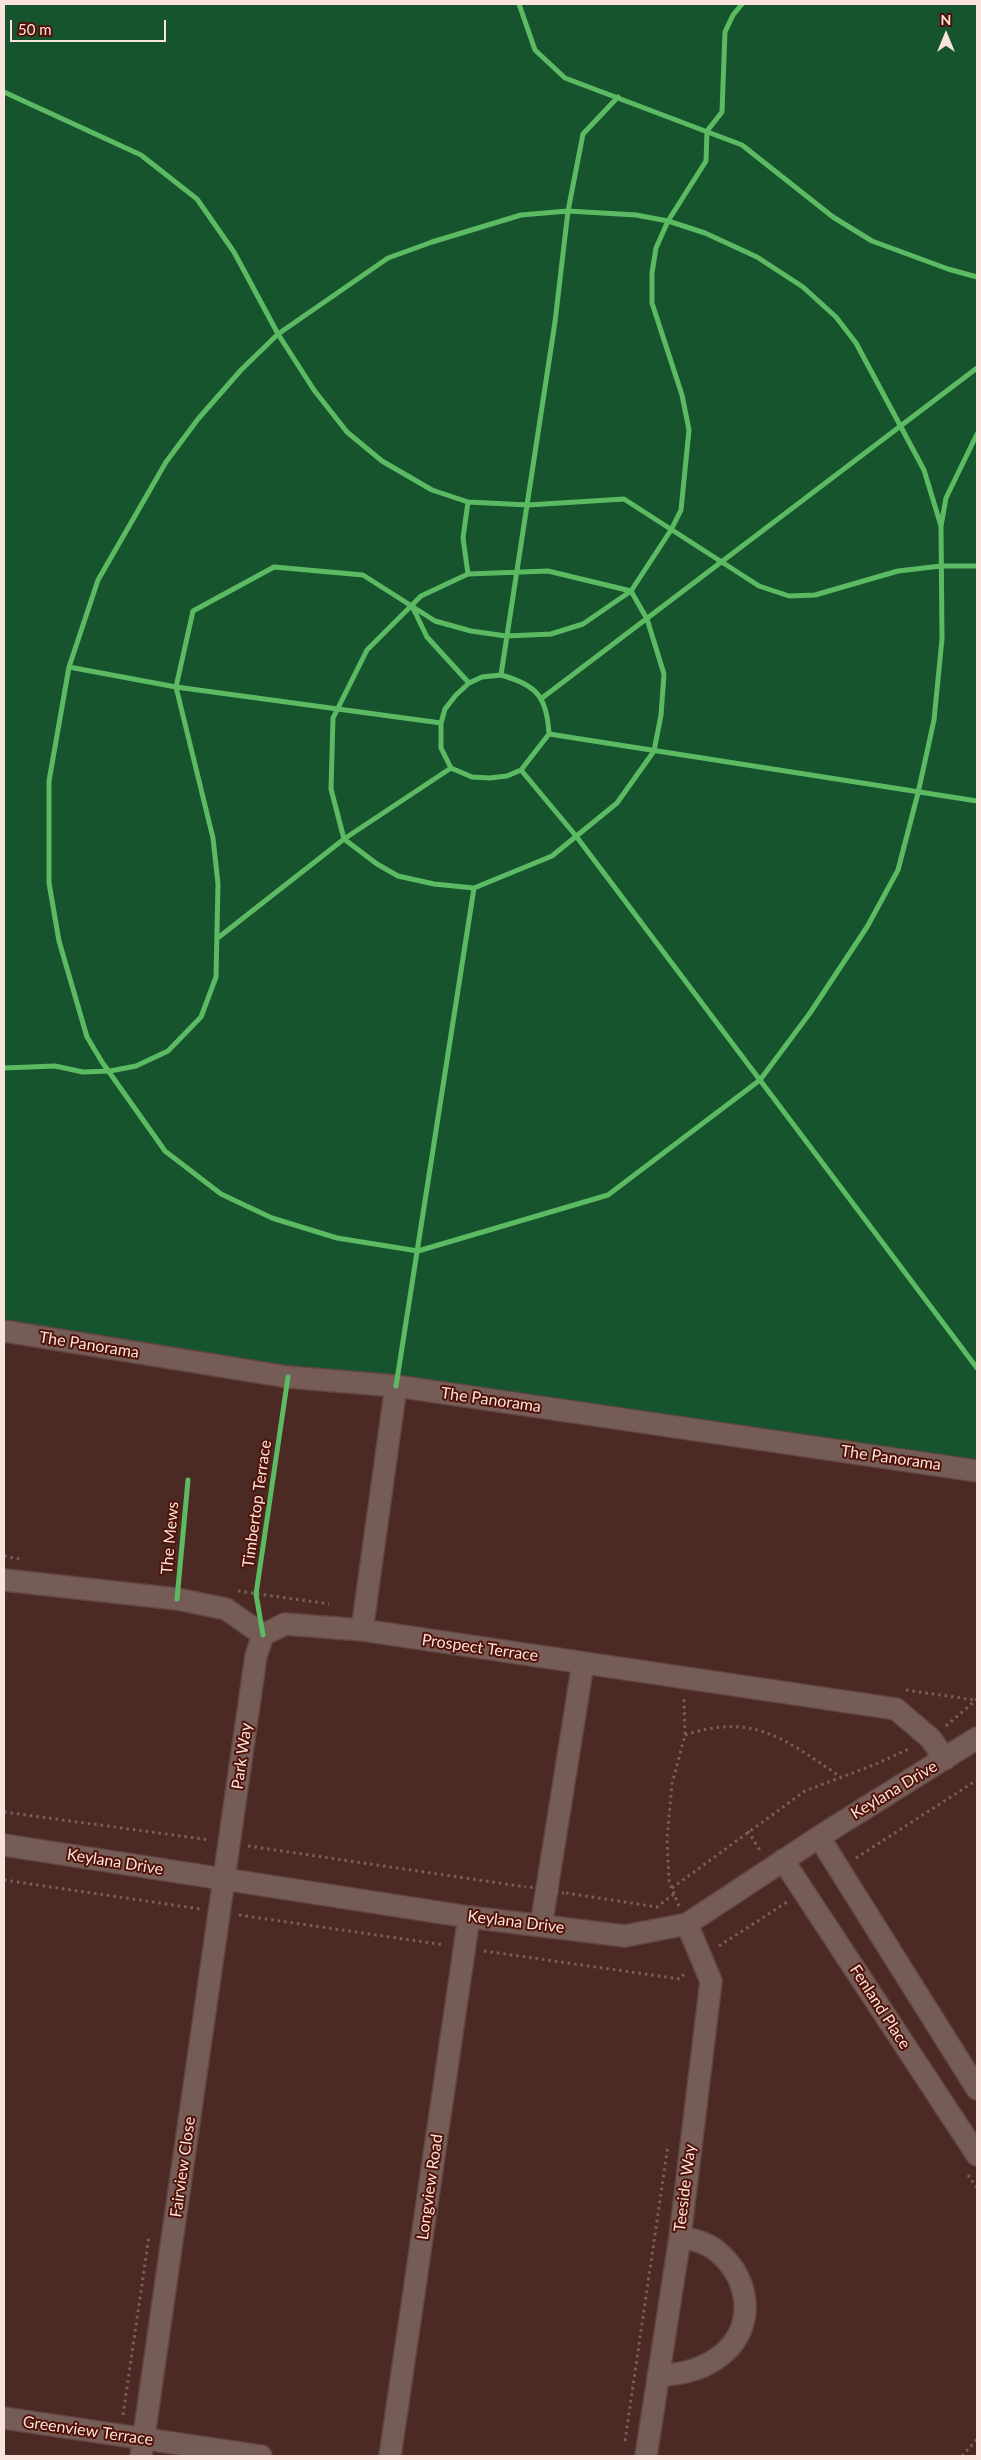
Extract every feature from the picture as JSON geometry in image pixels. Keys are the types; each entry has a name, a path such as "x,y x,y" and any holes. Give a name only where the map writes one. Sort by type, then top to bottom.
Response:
{"street":[{"name":"The Panorama","path":"4,1332 288,1377 396,1386 977,1471"},
{"path":"362,1630 396,1386"},
{"path":"4,1580 177,1599 226,1609 263,1635"},
{"name":"Prospect Terrace","path":"263,1635 285,1624 362,1630 896,1709 931,1739 945,1759"},
{"name":"Park Way","path":"224,1878 256,1656 263,1635"},
{"path":"541,1926 583,1663"},
{"name":"Keylana Drive","path":"4,1845 469,1917 625,1936 687,1924 783,1860 977,1738"},
{"path":"819,1837 977,2089"},
{"name":"Fenland Place","path":"783,1860 977,2154"},
{"name":"Fairview Close","path":"142,2448 224,1878"},
{"name":"Longview Road","path":"390,2456 469,1917"},
{"name":"Teeside Way","path":"646,2456 680,2237 711,1981 687,1924"},
{"path":"658,2376 698,2369 717,2358 732,2345 742,2329 747,2303 738,2276 719,2252 705,2243 680,2237"},
{"name":"Greenview Terrace","path":"4,2418 142,2448 261,2456"}],"path":[{"path":"683,1678 685,1735 672,1784 667,1839 669,1880 687,1924"},
{"path":"672,1888 805,1792 876,1764 931,1739 977,1699"},
{"path":"685,1735 706,1728 727,1726 772,1733 841,1777"},
{"path":"4,1812 229,1843 657,1907 674,1894"},
{"path":"4,1880 680,1979 689,1969 691,1974"},
{"path":"624,2447 669,2140"},
{"path":"962,2456 977,2439"}],"green space":[{"path":"4,4 977,4 977,1463 4,1328"}],"cycle path":[{"path":"519,4 535,50 565,78 742,145 833,217 872,241 948,269 977,277"},
{"path":"4,1068 55,1066 83,1072 110,1071 136,1066 168,1051 201,1017 216,977 218,884 213,838 176,687 193,611 274,567 363,575 435,621 471,631 506,636 551,634 583,624 631,591 671,530 681,510 689,430 682,395 652,303 652,273 656,248 668,221 706,161 707,131 722,112 725,32 733,15 742,4"},
{"path":"4,92 141,155 197,199 234,252 278,334 314,390 347,432 382,461 432,490 468,502 528,505 624,499 759,586 789,596 815,595 898,571 941,566 977,566"},
{"path":"501,675 555,322 568,211 583,134 618,97"},
{"path":"941,526 924,470 856,343 836,317 803,287 757,257 705,233 668,221 636,215 568,211 521,215 432,242 388,258 278,334 241,370 198,419 166,462 98,580 69,667 49,781 49,883 59,941 87,1037 102,1062 165,1151 221,1194 272,1218 337,1238 418,1251 608,1195 760,1080 810,1013 867,927 898,870 934,720 942,639 941,526 946,498 977,434"},
{"path":"542,698 977,368"},
{"path":"468,502 463,538 468,574"},
{"path":"396,1386 474,888 552,856 617,803 654,751 661,715 664,674 647,619 631,591 548,571 468,574 421,596 367,650 333,718 331,789 344,839 377,864 398,876 434,884 474,888"},
{"path":"412,606 427,637 469,683"},
{"path":"69,667 176,687 441,723"},
{"path":"501,675 523,683 538,694 546,711 549,734 521,770 507,776 490,778 472,777 451,768 441,748 441,723 445,709 469,683 482,677 501,675"},
{"path":"549,734 977,801"},
{"path":"219,937 344,839 451,768"},
{"path":"521,770 576,836 977,1368"},
{"name":"Timbertop Terrace","path":"263,1635 256,1594 288,1377"},
{"name":"The Mews","path":"177,1599 188,1480"}]}
